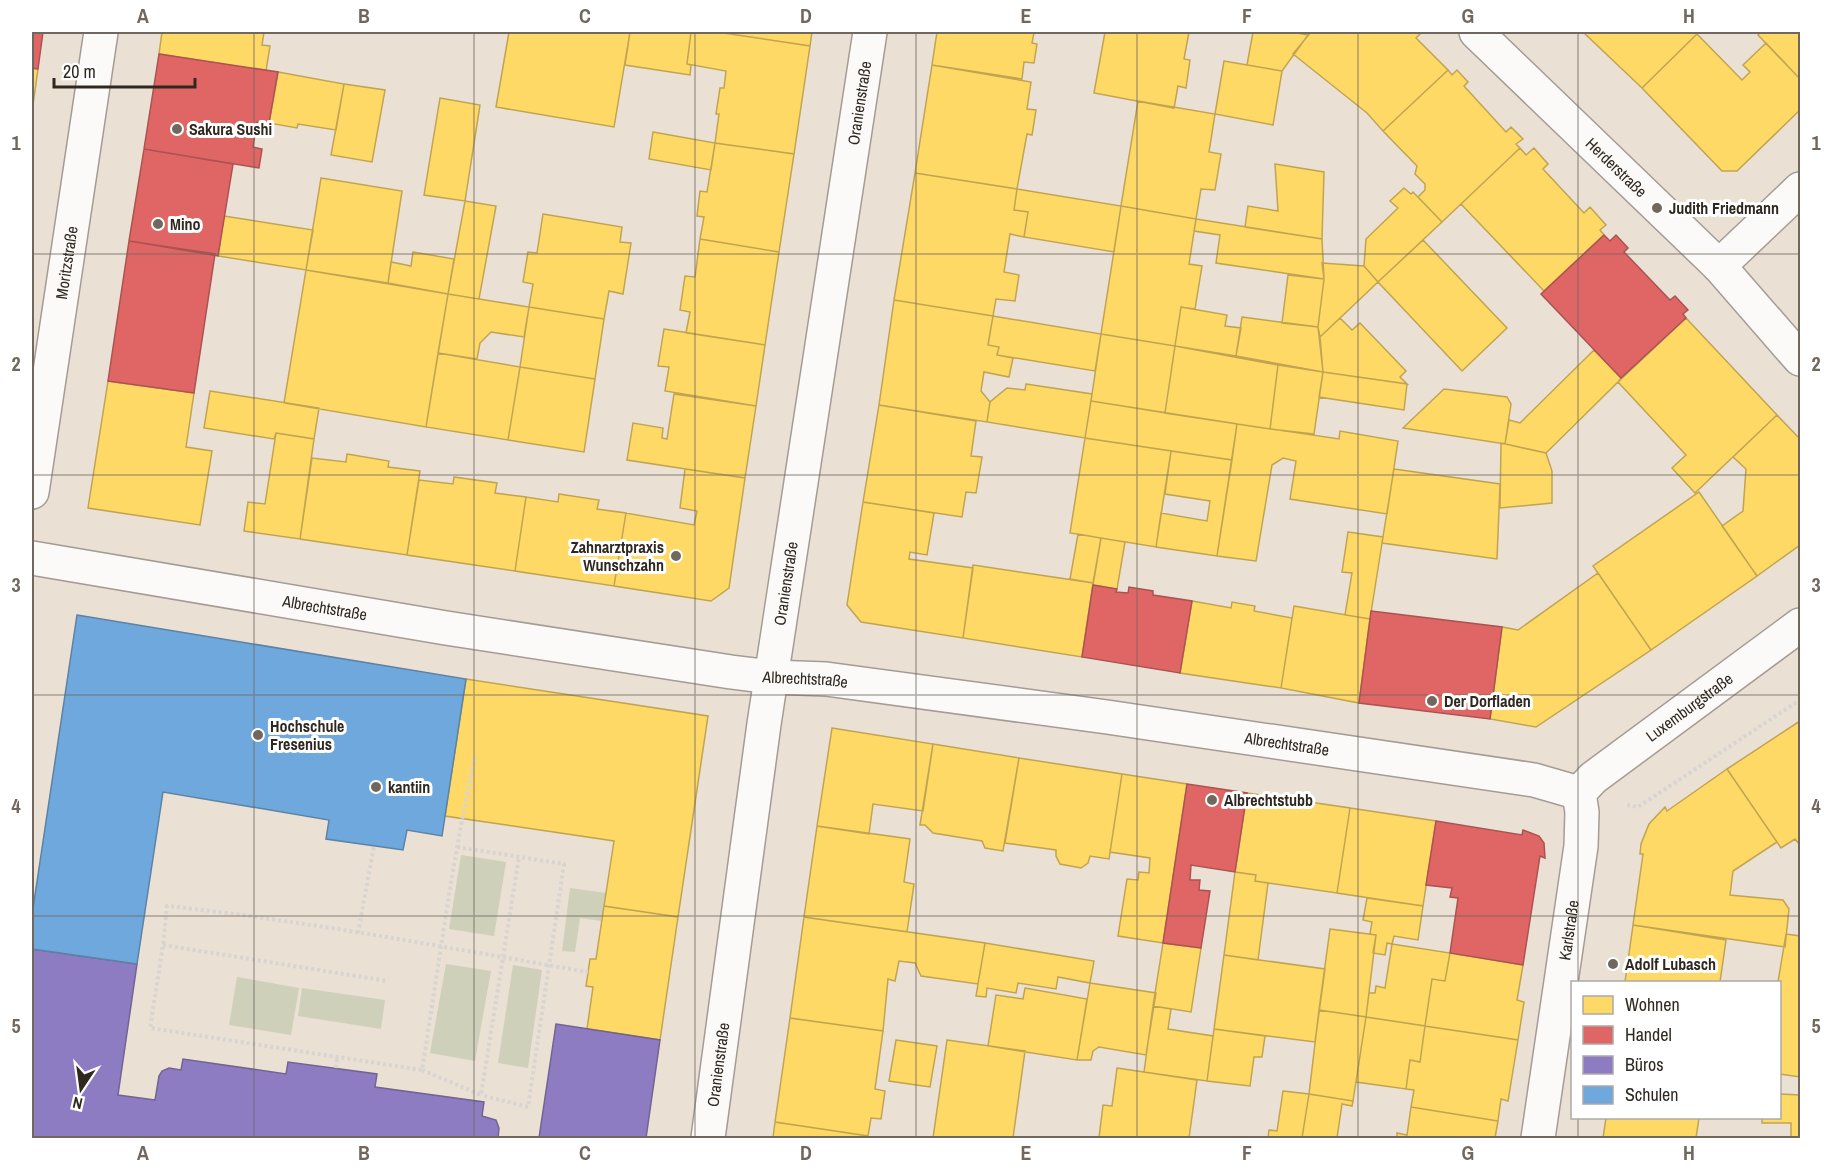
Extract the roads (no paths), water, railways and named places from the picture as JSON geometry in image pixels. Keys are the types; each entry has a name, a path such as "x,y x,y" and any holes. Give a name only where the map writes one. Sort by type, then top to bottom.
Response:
{"street":[{"name":"Moritzstraße","path":"32,492 101,32"},
{"name":"Oranienstraße","path":"708,1138 771,677 870,32"},
{"name":"Herderstraße","path":"1476,32 1719,266 1800,359"},
{"path":"1719,266 1800,189"},
{"name":"Albrechtstraße","path":"32,558 446,628 771,677 826,679 1130,720 1534,780 1579,793"},
{"name":"Luxemburgstraße","path":"1579,793 1593,778 1800,625"},
{"name":"Karlstraße","path":"1538,1138 1581,846 1582,812 1579,793"}],"place":[{"name":"Sakura Sushi","path":"177,129"},
{"name":"Judith Friedmann","path":"1657,208"},
{"name":"Mino","path":"158,224"},
{"name":"Zahnarztpraxis Wunschzahn","path":"676,556"},
{"name":"Der Dorfladen","path":"1432,701"},
{"name":"Hochschule Fresenius","path":"258,735"},
{"name":"kantiin","path":"376,787"},
{"name":"Albrechtstubb","path":"1212,800"},
{"name":"Adolf Lubasch","path":"1613,964"}]}
